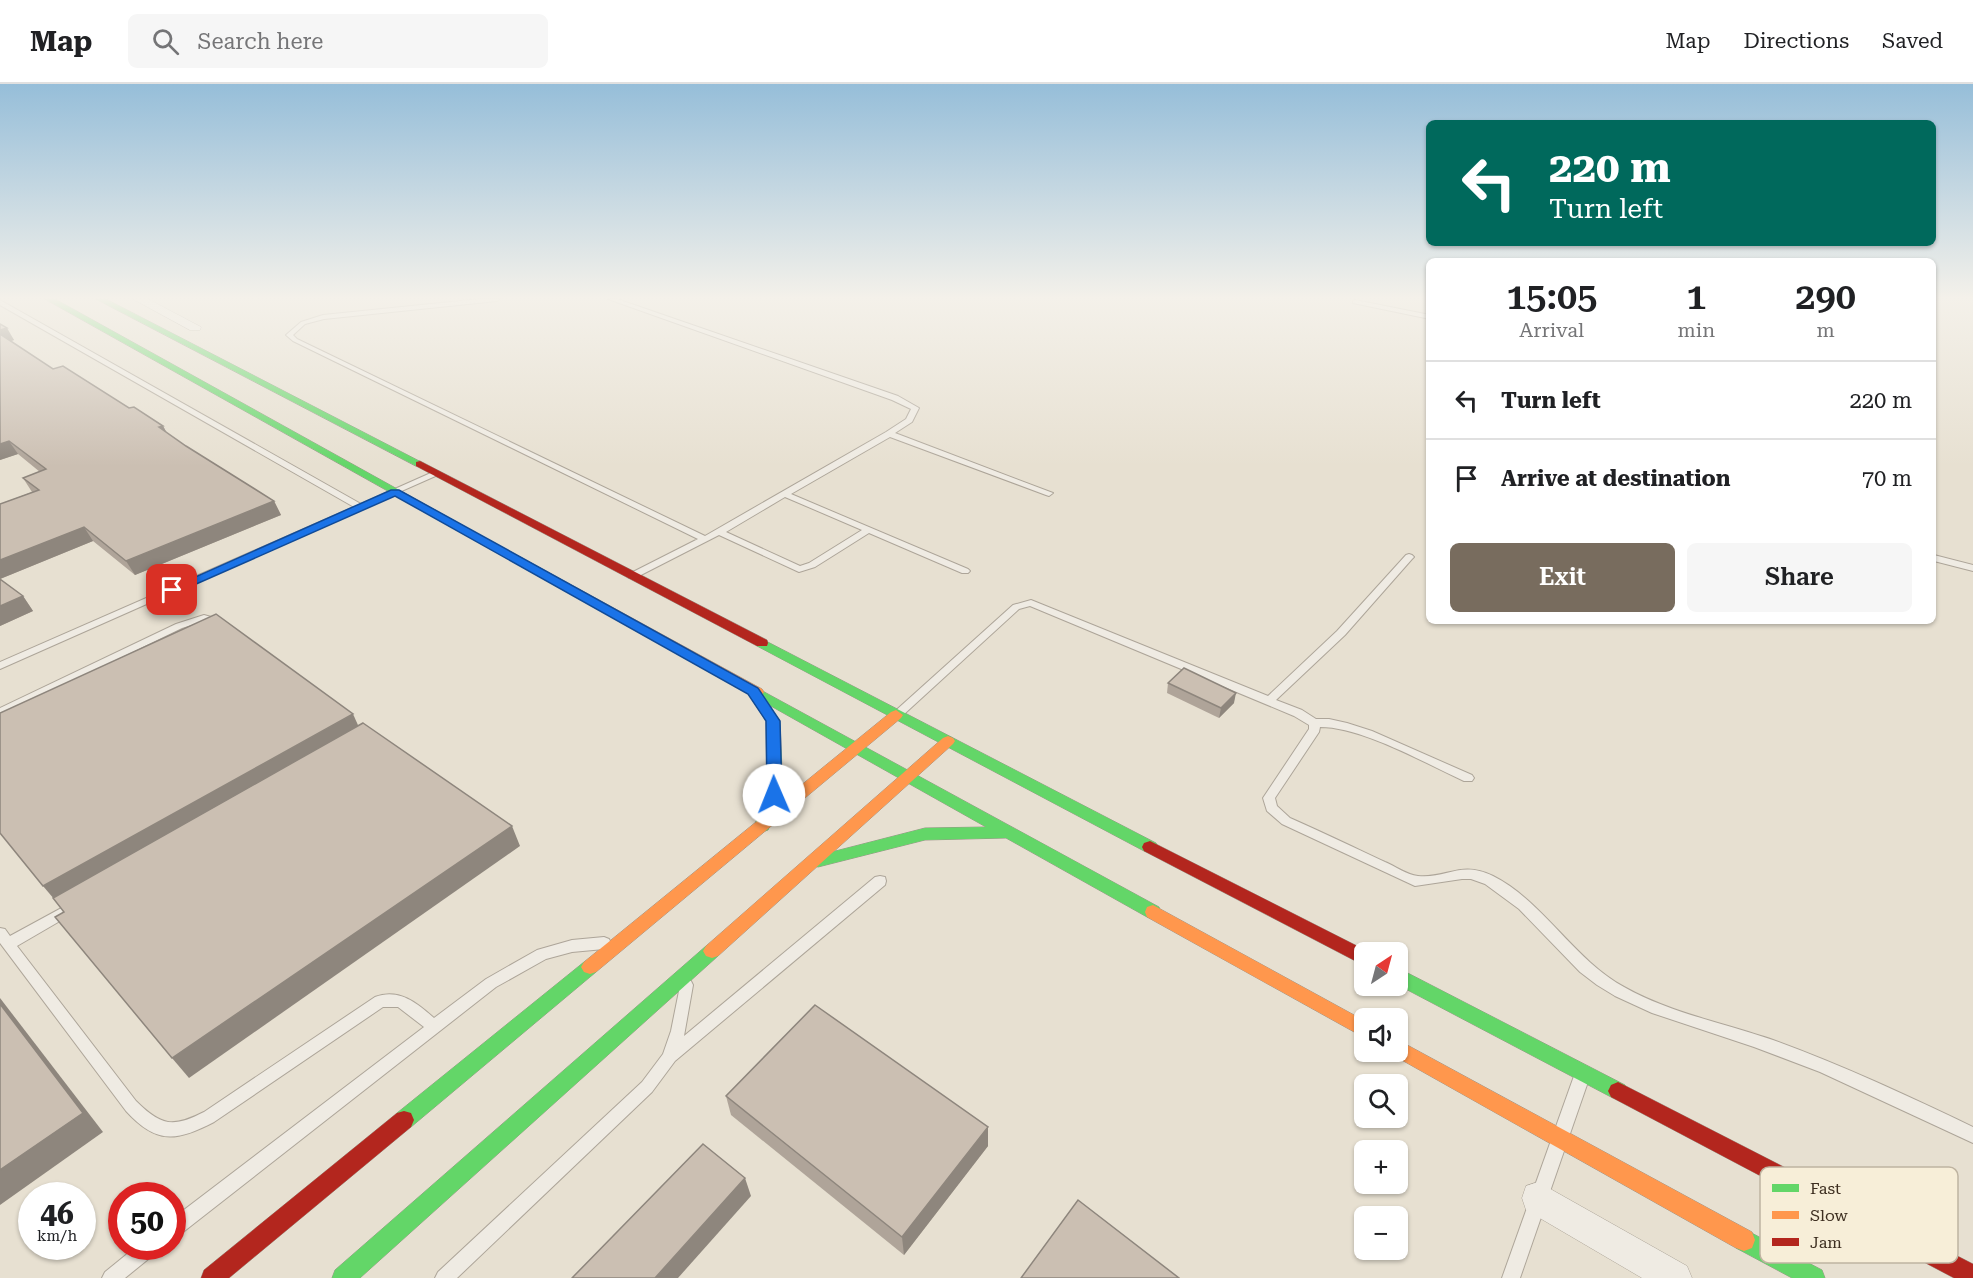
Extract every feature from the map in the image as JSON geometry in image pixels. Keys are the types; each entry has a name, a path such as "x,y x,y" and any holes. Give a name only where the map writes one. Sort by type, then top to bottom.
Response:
{"main road":[{"path":"147,355 1354,1024"},
{"path":"211,355 1354,953"},
{"path":"753,691 773,721 774,795 761,828"},
{"path":"212,1278 896,715"},
{"path":"343,1278 948,741"},
{"path":"814,862 925,834 1007,832"},
{"path":"1408,981 1764,1167"},
{"path":"1408,1054 1760,1248"},
{"path":"1787,1263 1814,1278"},
{"path":"1948,1263 1973,1276"}],"street":[{"path":"1538,1198 1675,1278"}],"lane":[{"path":"93,355 361,507"},
{"path":"324,355 705,539"},
{"path":"632,577 719,532 889,434 909,420 915,408 886,395 771,355"},
{"path":"889,434 1049,493"},
{"path":"0,666 436,474"},
{"path":"785,494 965,571"},
{"path":"719,532 799,569 812,566 868,530"},
{"path":"1268,702 1341,633 1409,556"},
{"path":"1936,559 1973,568"},
{"path":"896,715 1022,603 1039,605 1268,702 1298,712 1314,723 1325,721 1350,728 1468,778"},
{"path":"0,712 192,621 213,619 233,631"},
{"path":"1314,723 1315,729 1269,798 1271,808 1286,821 1415,881 1428,881 1458,872 1473,873 1490,880 1595,977 1618,992 1680,1019 1770,1045 1843,1072 1973,1135"},
{"path":"444,1278 647,1087 669,1058 880,881"},
{"path":"80,903 4,938 131,1106 146,1124 163,1130 182,1130 209,1117 380,1001 388,998 411,1007 434,1027"},
{"path":"186,1219 492,983 542,954 572,946 623,941"},
{"path":"669,1058 678,1031 688,973"},
{"path":"1511,1278 1583,1073"},
{"path":"111,1278 134,1260"}],"building":[{"path":"0,355 31,355 53,369 63,366 129,408 134,407 163,426 159,427 186,446 274,501 126,561 84,527 0,560 0,504 39,490 23,478 46,469 9,441 0,444"},
{"path":"0,579 23,596 0,606"},
{"path":"216,614 353,714 43,886 0,833 0,713"},
{"path":"1184,668 1236,693 1221,708 1168,683"},
{"path":"363,723 512,826 172,1058 55,917 64,912 53,898"},
{"path":"0,1004 83,1113 0,1170"},
{"path":"815,1005 988,1127 902,1237 726,1096"},
{"path":"703,1144 745,1178 655,1278 572,1278"},
{"path":"1078,1200 1179,1278 1021,1278"}],"traffic: fast":[{"path":"149,355 458,526"},
{"path":"208,355 420,464"},
{"path":"762,643 1150,847"},
{"path":"754,692 773,721 775,795 762,826"},
{"path":"757,692 1153,912"},
{"path":"818,861 925,834 1005,832"},
{"path":"343,1278 712,951"},
{"path":"404,1120 590,967"},
{"path":"1408,981 1618,1091"},
{"path":"1744,1240 1760,1249"},
{"path":"1786,1263 1814,1278"}],"traffic: slow":[{"path":"458,526 757,692"},
{"path":"590,967 896,715"},
{"path":"712,951 948,741"},
{"path":"1153,912 1354,1024"},
{"path":"1408,1054 1744,1240"}],"traffic: jam":[{"path":"420,464 762,643"},
{"path":"1150,847 1354,953"},
{"path":"1618,1091 1764,1167"},
{"path":"212,1278 404,1120"},
{"path":"1948,1263 1973,1276"}],"route":[{"path":"172,590 395,492 753,691 773,721 774,795"}]}
